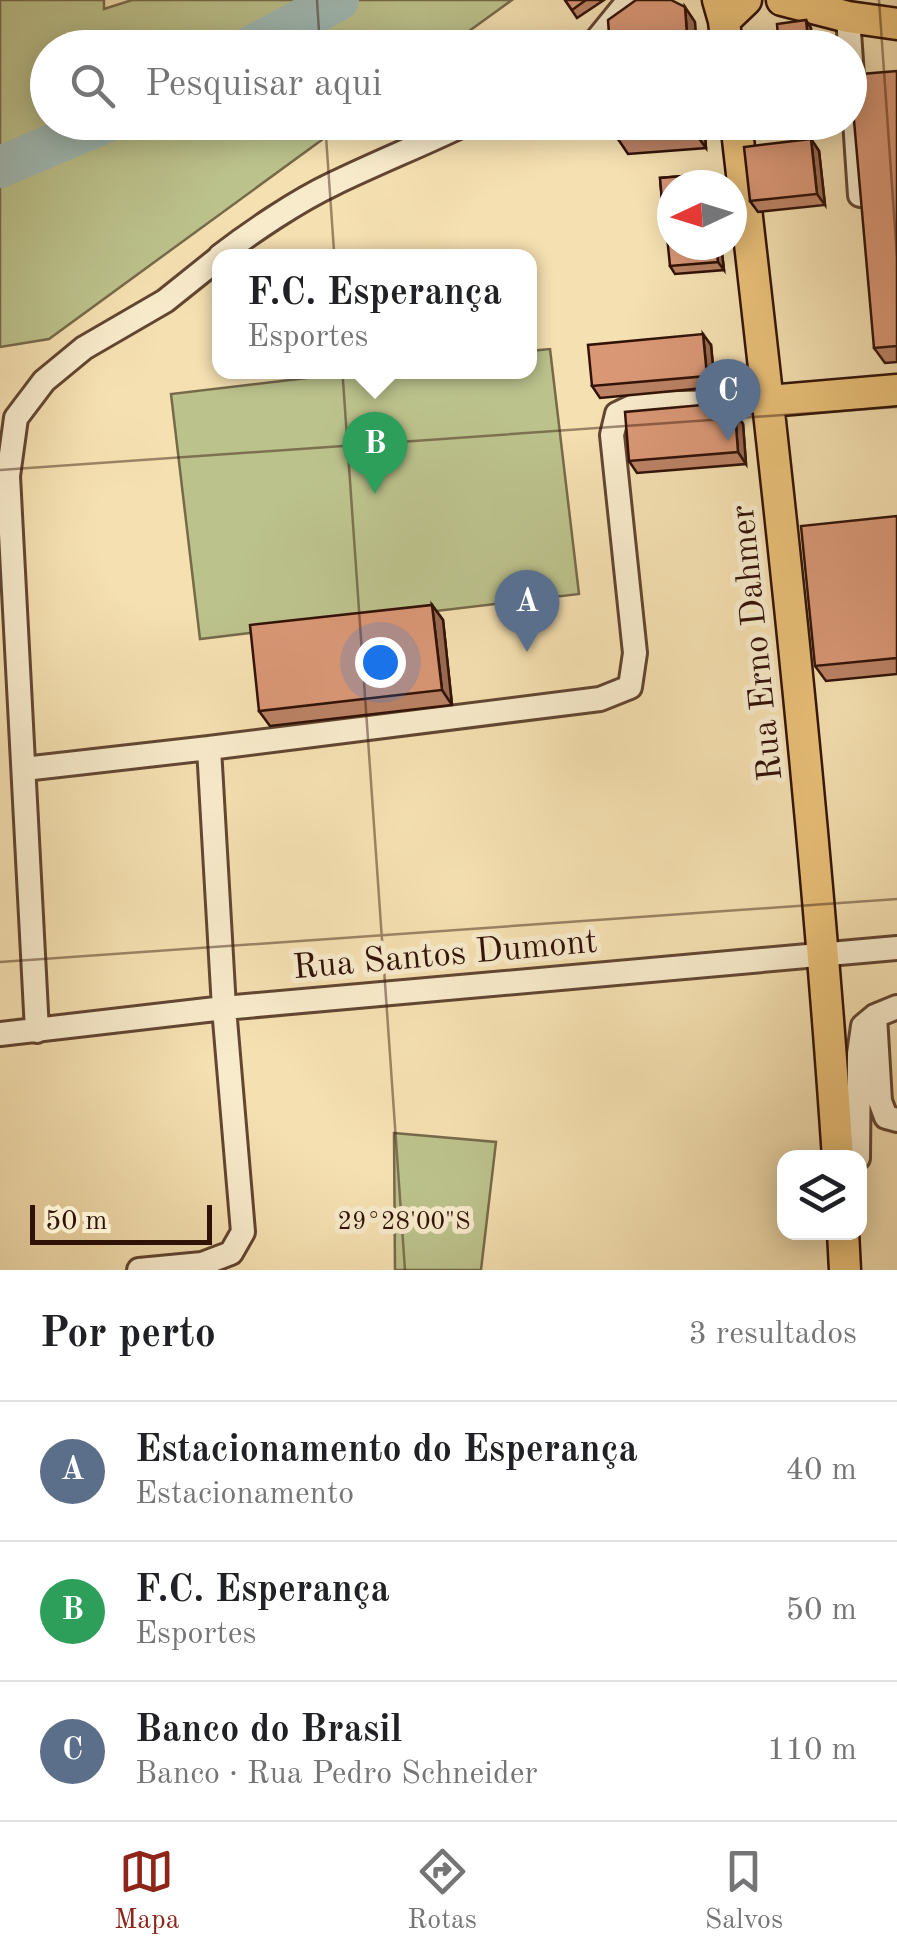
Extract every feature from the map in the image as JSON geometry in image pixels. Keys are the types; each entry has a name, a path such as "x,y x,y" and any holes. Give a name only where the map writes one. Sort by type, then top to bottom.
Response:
{"main road":[{"path":"782,0 848,17 897,24"},
{"name":"Rua Erno Dahmer","path":"738,140 769,401 824,953 837,1150"},
{"path":"769,401 897,390"},
{"path":"843,1240 845,1270"}],"street":[{"path":"605,30 629,0"},
{"path":"848,17 849,30"},
{"path":"230,249 330,185 434,140"},
{"path":"856,140 860,195"},
{"path":"36,1031 8,476 16,418 44,381 84,348 165,301 212,263"},
{"path":"24,769 600,699 630,687 635,653 612,435 616,414 638,404 769,401"},
{"path":"139,1270 202,1264 231,1254 243,1232 224,1008 209,748"},
{"name":"Rua Santos Dumont","path":"0,1034 224,1008 897,948"},
{"path":"886,1011 880,1101 886,1117 897,1120"},
{"path":"858,1150 863,1026 886,1011"}],"green space":[{"path":"0,0 104,0 104,9 132,0 512,0 471,30 30,30 30,140 322,140 49,339 0,347"},
{"path":"550,349 579,594 200,639 171,394 298,379 537,379 537,350"},
{"path":"394,1133 496,1142 481,1270 395,1270"}],"building":[{"path":"565,0 586,0 572,10"},
{"path":"636,0 671,0 685,7 687,30 609,30 608,20"},
{"path":"806,20 807,30 778,30 777,24"},
{"path":"897,71 897,346 874,348 856,140 867,140 867,74"},
{"path":"811,140 817,194 750,201 744,147"},
{"path":"669,260 718,262 670,266"},
{"path":"703,334 707,376 592,386 588,345"},
{"path":"724,403 735,412 738,452 629,461 625,412"},
{"path":"897,516 897,658 815,666 801,526"},
{"path":"432,605 442,690 259,711 250,625"}],"waterway":[{"path":"282,30 338,0"},
{"path":"0,167 64,140"}],"place":[{"name":"Banco do Brasil","path":"728,441"},
{"name":"F.C. Esperança","path":"375,494"},
{"name":"Estacionamento do Esperança","path":"527,652"}]}
